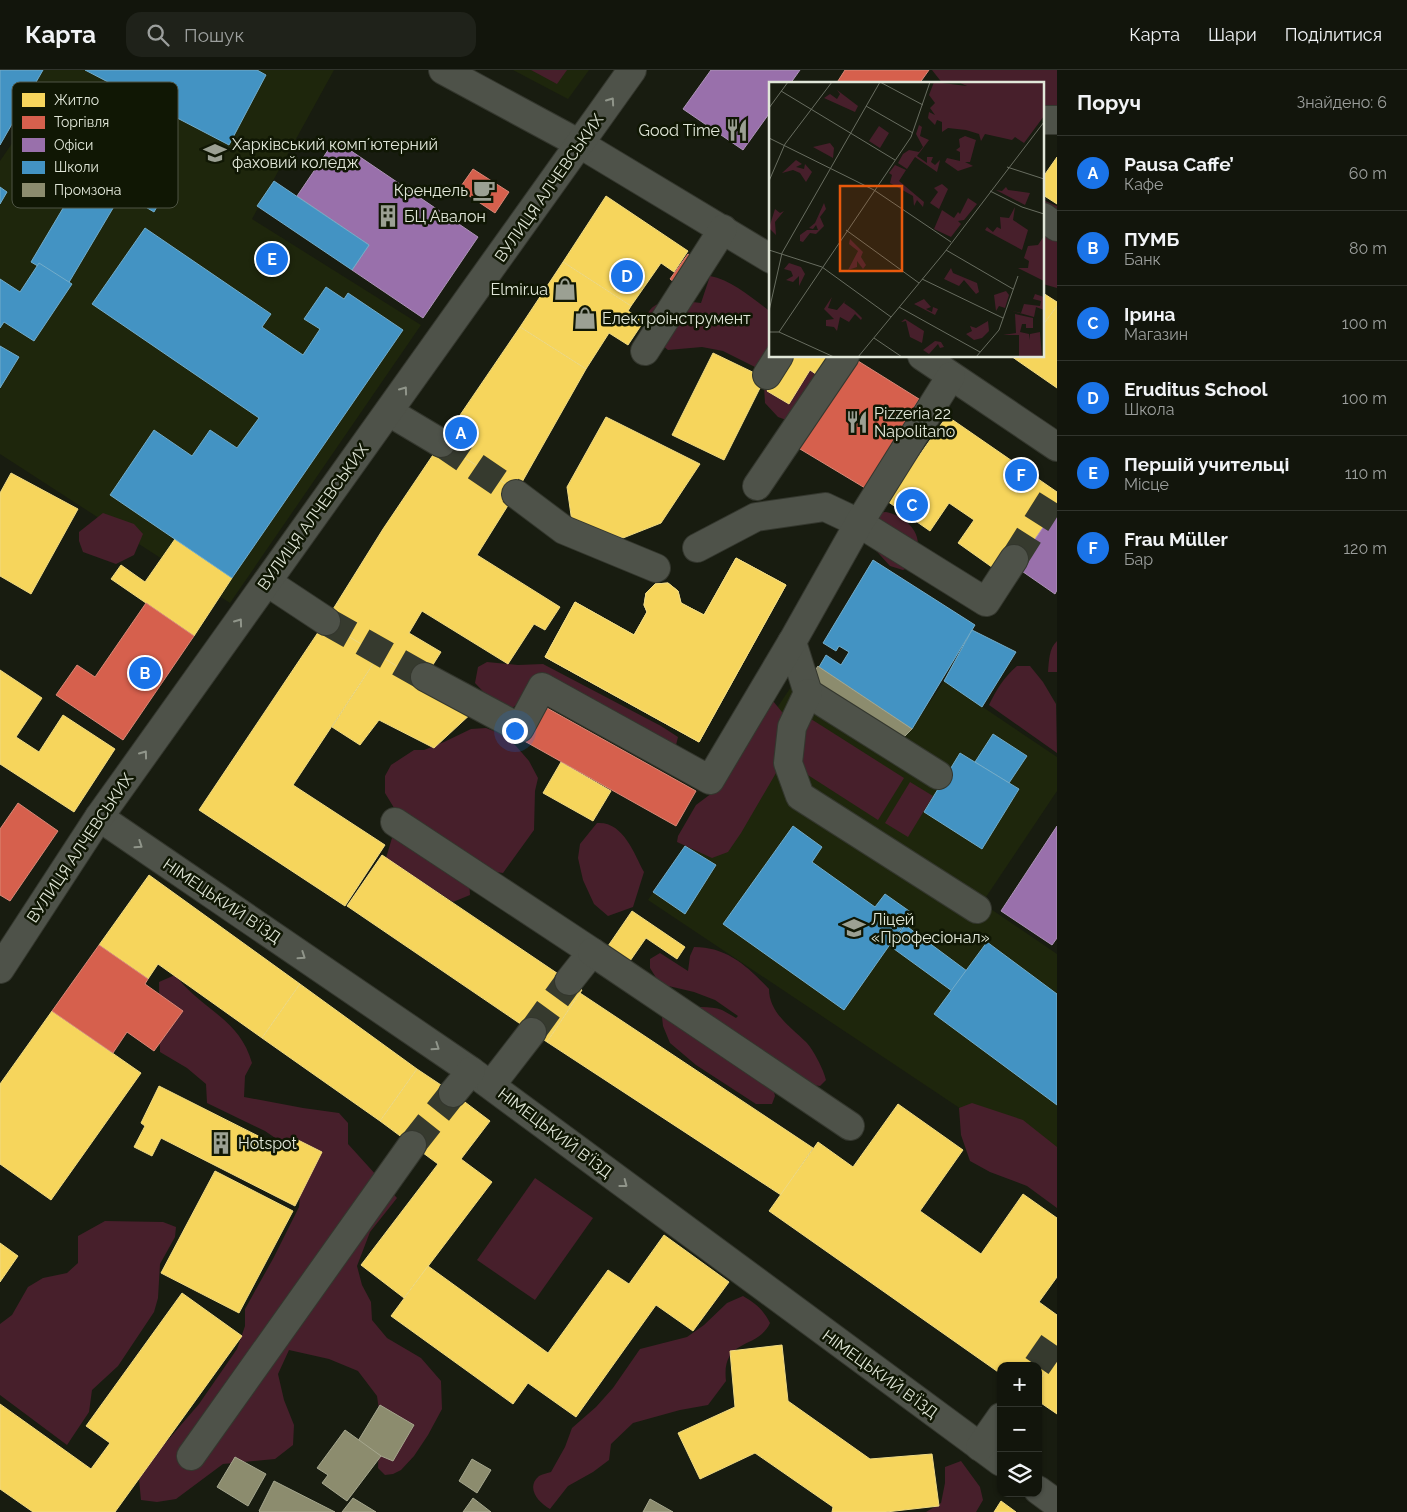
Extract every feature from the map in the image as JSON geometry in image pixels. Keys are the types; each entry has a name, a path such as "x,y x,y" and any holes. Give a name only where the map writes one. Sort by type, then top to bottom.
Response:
{"street":[{"path":"443,70 580,144 769,258"},
{"name":"ВУЛИЦЯ АЛЧЕВСЬКИХ","path":"0,969 99,817 632,70"},
{"path":"1044,120 1057,120"},
{"path":"1044,218 1057,227"},
{"path":"645,351 723,230"},
{"path":"757,486 844,358"},
{"path":"925,358 1057,447"},
{"path":"425,677 520,728 542,687 710,780 792,642 859,523 951,376"},
{"path":"389,412 441,443"},
{"path":"516,494 564,530 656,568"},
{"path":"697,548 756,517 825,507 859,523 986,602 1014,559"},
{"path":"267,582 326,620"},
{"path":"792,642 808,693 938,775"},
{"path":"808,693 792,727 788,763 800,796 977,909"},
{"name":"НІМЕЦЬКИЙ В’ЇЗД","path":"99,817 481,1078 990,1455"},
{"path":"395,822 850,1126"},
{"path":"568,981 592,952"},
{"path":"453,1093 481,1078 532,1032"},
{"path":"192,1456 412,1145"},
{"path":"990,1455 997,1430"},
{"path":"1042,1493 1057,1504"}],"shaded area":[{"path":"42,70 334,70 252,219 421,325 230,603 0,454 0,161 12,143 12,208 178,208 178,82 36,82"},
{"path":"513,70 589,70 568,99"},
{"path":"531,70 567,70 557,84"},
{"path":"932,70 1057,70 1057,114 1044,114 1044,82 941,82"},
{"path":"1044,200 1057,206 1057,288 1044,284"},
{"path":"710,276 726,281 769,310 769,358 837,358 792,422 778,417 765,403 764,386 759,369 723,351 702,347 668,350 645,331 649,311 662,302 701,303"},
{"path":"886,512 898,516 909,524 918,540 918,549 913,566 903,570 890,566 870,544 874,513"},
{"path":"103,513 134,524 143,534 134,555 116,564 83,552 79,541 79,532"},
{"path":"1057,641 1057,672 1048,672 1051,651"},
{"path":"487,662 518,665 543,664 661,726 678,737 676,745 670,750 526,696 509,711 494,703 475,683 478,667"},
{"name":"Ліцей «Професіонал»","path":"818,666 912,729 944,681 1057,757 1057,791 982,903 1057,954 1057,1173 648,900 795,681 810,678"},
{"path":"1017,666 1030,666 1043,682 1056,704 1057,753 989,705 1001,684"},
{"path":"773,701 782,712 785,720 780,761 776,773 741,833 728,852 712,858 677,842 678,836 696,805 712,793 758,711"},
{"path":"811,719 904,778 878,820 797,768 798,739"},
{"path":"486,728 504,735 516,746 529,761 538,778 535,791 534,830 503,873 481,870 402,821 385,793 385,776 391,765 414,750 424,750 471,729"},
{"path":"910,782 933,796 908,837 885,823"},
{"path":"597,823 614,827 621,833 632,848 644,872 633,907 608,916 594,904 583,880 578,858 580,844"},
{"path":"392,838 405,839 469,878 470,895 453,902 386,858"},
{"path":"694,947 717,950 736,959 769,989 770,998 777,1012 812,1049 818,1060 826,1080 820,1086 798,1083 773,1088 775,1096 772,1104 756,1104 696,1065 670,1043 663,1026 662,1017 664,1009 709,1007 722,1010 736,1018 738,1016 715,1000 694,992 660,984 650,968 650,959 660,953 688,971 690,956"},
{"path":"175,975 191,993 229,1024 248,1051 252,1063 245,1076 244,1097 339,1113 348,1123 348,1144 397,1198 370,1232 357,1266 362,1285 371,1302 372,1320 387,1338 421,1358 441,1381 442,1409 414,1456 401,1470 393,1474 385,1475 378,1468 380,1417 377,1396 358,1371 329,1359 289,1350 278,1374 284,1400 294,1425 293,1445 275,1459 223,1464 176,1499 157,1502 141,1500 139,1479 162,1447 199,1404 237,1349 245,1326 245,1309 299,1207 302,1173 300,1155 265,1131 207,1103 206,1084 187,1068 160,1052 159,982"},
{"path":"972,1103 1023,1120 1057,1147 1057,1208 1027,1186 990,1172 970,1161 961,1135 959,1108"},
{"path":"535,1178 593,1218 535,1300 477,1260"},
{"path":"105,1221 163,1222 176,1227 175,1237 160,1264 158,1298 154,1312 118,1366 92,1390 89,1412 67,1445 0,1395 0,1324 12,1315 28,1287 43,1278 67,1273 78,1263 78,1236"},
{"path":"743,1296 765,1314 770,1323 757,1337 735,1350 729,1357 726,1367 726,1381 708,1405 680,1410 633,1423 611,1444 609,1460 593,1472 568,1486 550,1509 542,1503 533,1490 535,1481 540,1475 551,1472 565,1447 572,1428 596,1407 613,1388 640,1349 687,1337 704,1325 727,1303"},
{"path":"961,1461 980,1487 983,1500 976,1512 926,1512 941,1503 945,1483 945,1467"}],"building: Житло":[{"path":"1057,157 1057,204 1044,196 1044,176"},
{"path":"606,196 688,251 674,272 661,263 631,306 563,262"},
{"path":"563,262 631,306 628,311 644,321 628,345 609,333 586,369 520,327"},
{"path":"1044,294 1057,302 1057,306 1044,324"},
{"path":"1057,306 1057,388 1018,361 1020,358 1044,358 1044,324"},
{"path":"520,327 586,369 517,491 441,443"},
{"path":"713,353 765,378 724,460 672,435"},
{"path":"788,358 833,358 820,377 810,370 789,404 767,391"},
{"path":"947,416 1057,492 1057,507 1016,567 996,570 958,543 974,520 949,503 930,531 887,501"},
{"path":"606,417 700,464 661,523 623,538 572,522 567,487"},
{"path":"441,443 517,491 477,555 560,607 545,630 534,624 508,664 422,611 409,633 441,652 422,682 325,622 383,529"},
{"path":"11,473 78,509 31,594 0,576 0,493"},
{"path":"175,539 232,578 194,636 111,579 121,565 145,582"},
{"path":"736,558 786,585 699,742 545,657 575,602 634,635 647,612 644,605 646,593 655,584 668,583 678,591 681,603 704,615","holes":["673,616 696,629 689,642 661,650 648,642 661,620"]},
{"path":"736,558 786,585 699,742 545,657 575,602 634,635 647,612 644,605 646,593 655,584 668,583 678,591 681,603 704,615"},
{"path":"325,622 379,655 293,785 385,845 345,906 199,810"},
{"path":"379,655 474,711 434,748 379,720 360,745 332,727"},
{"path":"0,670 42,698 16,737 39,752 63,715 115,749 74,812 0,764"},
{"path":"561,762 611,791 593,821 543,793"},
{"path":"382,855 582,990 547,1042 347,906"},
{"path":"149,875 300,984 262,1038 158,964 148,979 99,945"},
{"path":"632,911 685,947 677,959 646,938 630,961 608,946"},
{"path":"300,984 417,1069 380,1121 262,1038"},
{"path":"580,993 813,1148 781,1195 547,1042"},
{"path":"52,1011 141,1073 51,1200 0,1164 0,1084"},
{"path":"417,1069 490,1121 461,1159 492,1182 404,1298 361,1265 438,1164 380,1121"},
{"name":"Hotspot","path":"159,1086 286,1150 292,1137 322,1152 295,1206 161,1138 152,1156 134,1147 145,1126 141,1123"},
{"path":"898,1104 963,1150 920,1211 981,1254 1023,1194 1057,1218 1057,1277 1039,1302 1057,1315 1057,1356 1042,1377 1042,1362 997,1362 997,1371 769,1211 818,1142 853,1167"},
{"path":"215,1171 293,1211 239,1313 161,1273"},
{"path":"664,1235 729,1282 693,1331 656,1305 576,1417 528,1383 513,1404 391,1316 428,1266 548,1353 608,1270 629,1284"},
{"path":"0,1243 18,1256 0,1282"},
{"path":"182,1293 242,1336 115,1512 33,1512 0,1489 0,1404 91,1469 110,1443 86,1426"},
{"path":"782,1345 788,1401 870,1459 932,1454 939,1506 886,1512 832,1512 833,1507 755,1453 700,1479 678,1433 735,1407 730,1351"},
{"path":"1057,1356 1057,1414 1042,1404 1042,1377"},
{"path":"1001,1501 1016,1512 994,1512"}],"building: Торгівля":[{"path":"845,70 929,70 920,82 837,82"},
{"name":"Крендель","path":"473,169 509,192 495,213 459,189"},
{"path":"688,254 699,262 681,287 670,279"},
{"name":"Pizzeria 22 Napolitano","path":"849,358 853,358 919,399 865,488 795,446"},
{"path":"146,603 194,636 123,740 56,695 77,665 95,677"},
{"path":"538,703 696,791 676,826 519,738"},
{"path":"18,803 58,831 10,901 0,895 0,829"},
{"path":"99,945 148,979 145,984 183,1011 154,1051 127,1032 113,1053 52,1011"}],"building: Офіси":[{"path":"711,70 800,70 791,82 769,82 769,114 743,150 683,109"},
{"name":"БЦ Авалон","path":"335,140 478,237 423,318 352,270 369,245 297,196"},
{"path":"1057,507 1057,590 1055,594 1016,567"},
{"path":"1057,826 1057,938 1052,945 1001,911"}],"building: Школи":[{"path":"0,70 43,70 36,82 12,82 12,124 0,145"},
{"path":"85,70 257,70 266,75 229,145 178,118 178,82 108,82"},
{"path":"274,181 369,245 352,270 257,206"},
{"path":"0,187 7,192 0,204"},
{"path":"63,208 113,208 68,284 31,262"},
{"path":"147,208 156,208 154,212"},
{"path":"145,228 271,314 262,327 303,355 320,329 304,319 326,287 344,299 348,293 403,330 232,578 110,495 154,430 192,456 210,430 237,448 259,418 92,304"},
{"path":"39,263 72,284 34,341 4,322 0,328 0,279 20,292"},
{"path":"0,346 19,357 0,388"},
{"path":"873,560 975,625 912,729 819,667 826,655 841,665 849,652 839,646 836,651 823,643"},
{"path":"972,630 1016,652 982,707 944,681"},
{"path":"993,734 1027,756 1009,783 975,762"},
{"path":"960,753 1019,789 982,849 924,812"},
{"path":"793,826 822,847 812,862 875,907 885,894 912,913 844,1010 723,924"},
{"path":"685,846 716,865 685,914 653,892"},
{"path":"905,925 967,971 952,991 890,946"},
{"path":"987,942 1057,994 1057,1105 934,1014"}],"building: Промзона":[{"path":"818,666 912,729 903,738 810,678"},
{"path":"380,1405 414,1425 393,1461 381,1456 358,1441"},
{"path":"345,1430 381,1456 347,1501 322,1483 328,1475 317,1468"},
{"path":"235,1457 266,1474 248,1506 217,1487"},
{"path":"472,1459 491,1470 477,1493 459,1481"},
{"path":"274,1481 335,1512 260,1512"},
{"path":"353,1498 376,1512 342,1512"},
{"path":"473,1498 491,1512 463,1512"},
{"path":"650,1499 673,1512 643,1512"}],"tunnel":[{"path":"441,443 516,494"},
{"path":"1014,559 1057,491"},
{"path":"326,621 425,677"},
{"path":"532,1032 569,981"},
{"path":"412,1145 453,1093"},
{"path":"1040,1362 1057,1337"}],"place":[{"name":"Good Time","path":"737,130"},
{"name":"Харківський компʼютерний фаховий коледж","path":"215,153"},
{"name":"Крендель","path":"484,190"},
{"name":"БЦ Авалон","path":"388,216"},
{"name":"Першій учительці","path":"272,259"},
{"name":"Eruditus School","path":"627,276"},
{"name":"Elmir.ua","path":"565,289"},
{"name":"Електроінструмент","path":"585,318"},
{"name":"Pizzeria 22 Napolitano","path":"857,422"},
{"name":"Pausa Caffe’","path":"461,433"},
{"name":"Frau Müller","path":"1021,475"},
{"name":"Ірина","path":"912,505"},
{"name":"ПУМБ","path":"145,673"},
{"name":"Ліцей «Професіонал»","path":"854,928"},
{"name":"Hotspot","path":"221,1143"}]}
